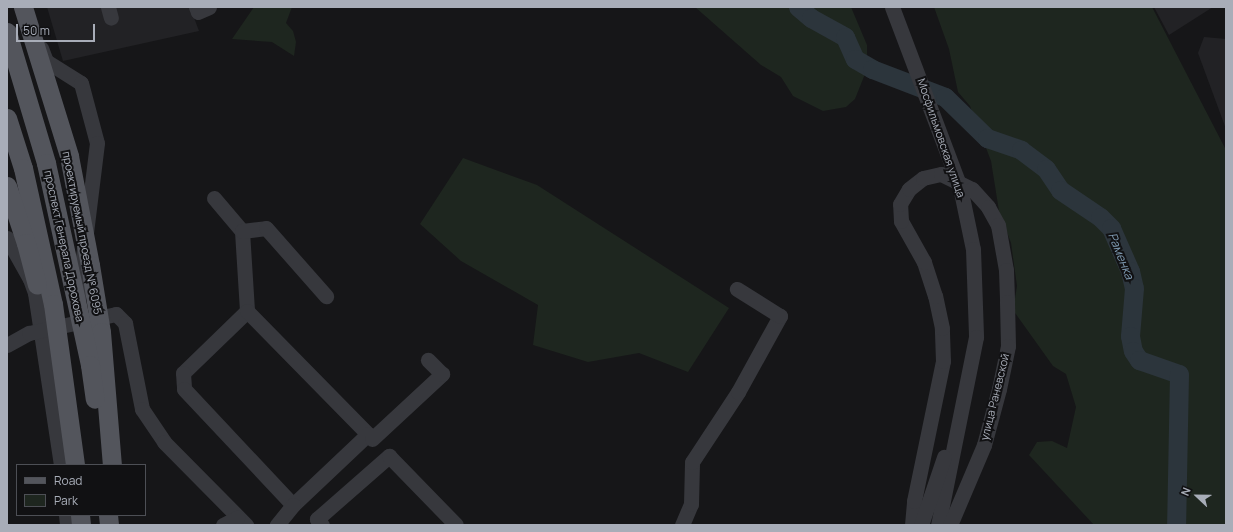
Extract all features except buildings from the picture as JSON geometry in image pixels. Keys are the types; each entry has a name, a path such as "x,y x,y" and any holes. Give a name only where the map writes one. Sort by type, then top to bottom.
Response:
{"main road":[{"name":"проектируемый проезд № 6095","path":"23,7 69,156 101,332 112,464"},
{"name":"проспект Генерала Дорохова","path":"7,32 46,162 90,365 104,464"},
{"name":"проспект Генерала Дорохова","path":"7,118 23,168 53,304 75,464"},
{"path":"7,186 26,243 66,391"}],"street":[{"path":"28,7 46,61 77,78 84,88 97,143 74,323"},
{"path":"196,7 198,12 209,7"},
{"name":"Мосфильмовская улица","path":"892,7 960,187 973,249 977,308 972,365 938,525"},
{"name":"улица Раневской","path":"912,525 914,501 944,361 942,328 935,296 924,262 901,221 900,204 910,189 923,178 941,174 972,189 988,207 998,225 1006,270 1007,302 1008,346 999,389 984,445 950,525"},
{"path":"214,198 242,231 247,311 370,436 452,524"},
{"path":"242,231 266,228 326,296"},
{"path":"7,238 33,286 42,330 60,464"},
{"path":"682,525 692,504 692,462 738,392 780,316 737,289"},
{"path":"247,311 183,373 184,389 293,505"},
{"path":"7,344 29,332 116,314 125,323 142,409 164,442 242,522"},
{"path":"277,525 293,505 442,374 428,360"},
{"name":"Мосфильмовская улица","path":"921,525 966,392"},
{"path":"322,525 317,519 389,456"},
{"path":"223,525 242,522"}],"shaded area":[{"path":"47,7 190,7 199,31 63,61"},
{"path":"1154,7 1213,7 1169,35"},
{"path":"1204,37 1226,39 1226,129 1198,53"}],"green space":[{"path":"254,7 292,7 286,23 293,31 296,42 294,56 272,42 232,39"},
{"path":"695,7 851,7 867,45 867,69 855,99 846,107 823,111 793,96 781,77 761,65"},
{"path":"934,7 1152,7 1226,150 1226,525 1094,525 1029,455 1037,442 1052,441 1067,448 1076,407 1066,374 1053,366 1013,310 1017,286 1011,243 999,211 991,161 970,106 958,92 949,49"},
{"path":"463,158 537,185 729,308 688,372 639,353 588,362 533,345 538,305 461,261 420,224"}],"waterway":[{"name":"Раменка","path":"798,7 811,18 845,37 855,59 872,69 945,97 987,138 1021,150 1046,169 1060,190 1100,217 1111,228 1130,271 1134,288 1130,336 1133,351 1139,360 1179,374 1176,525"}]}
